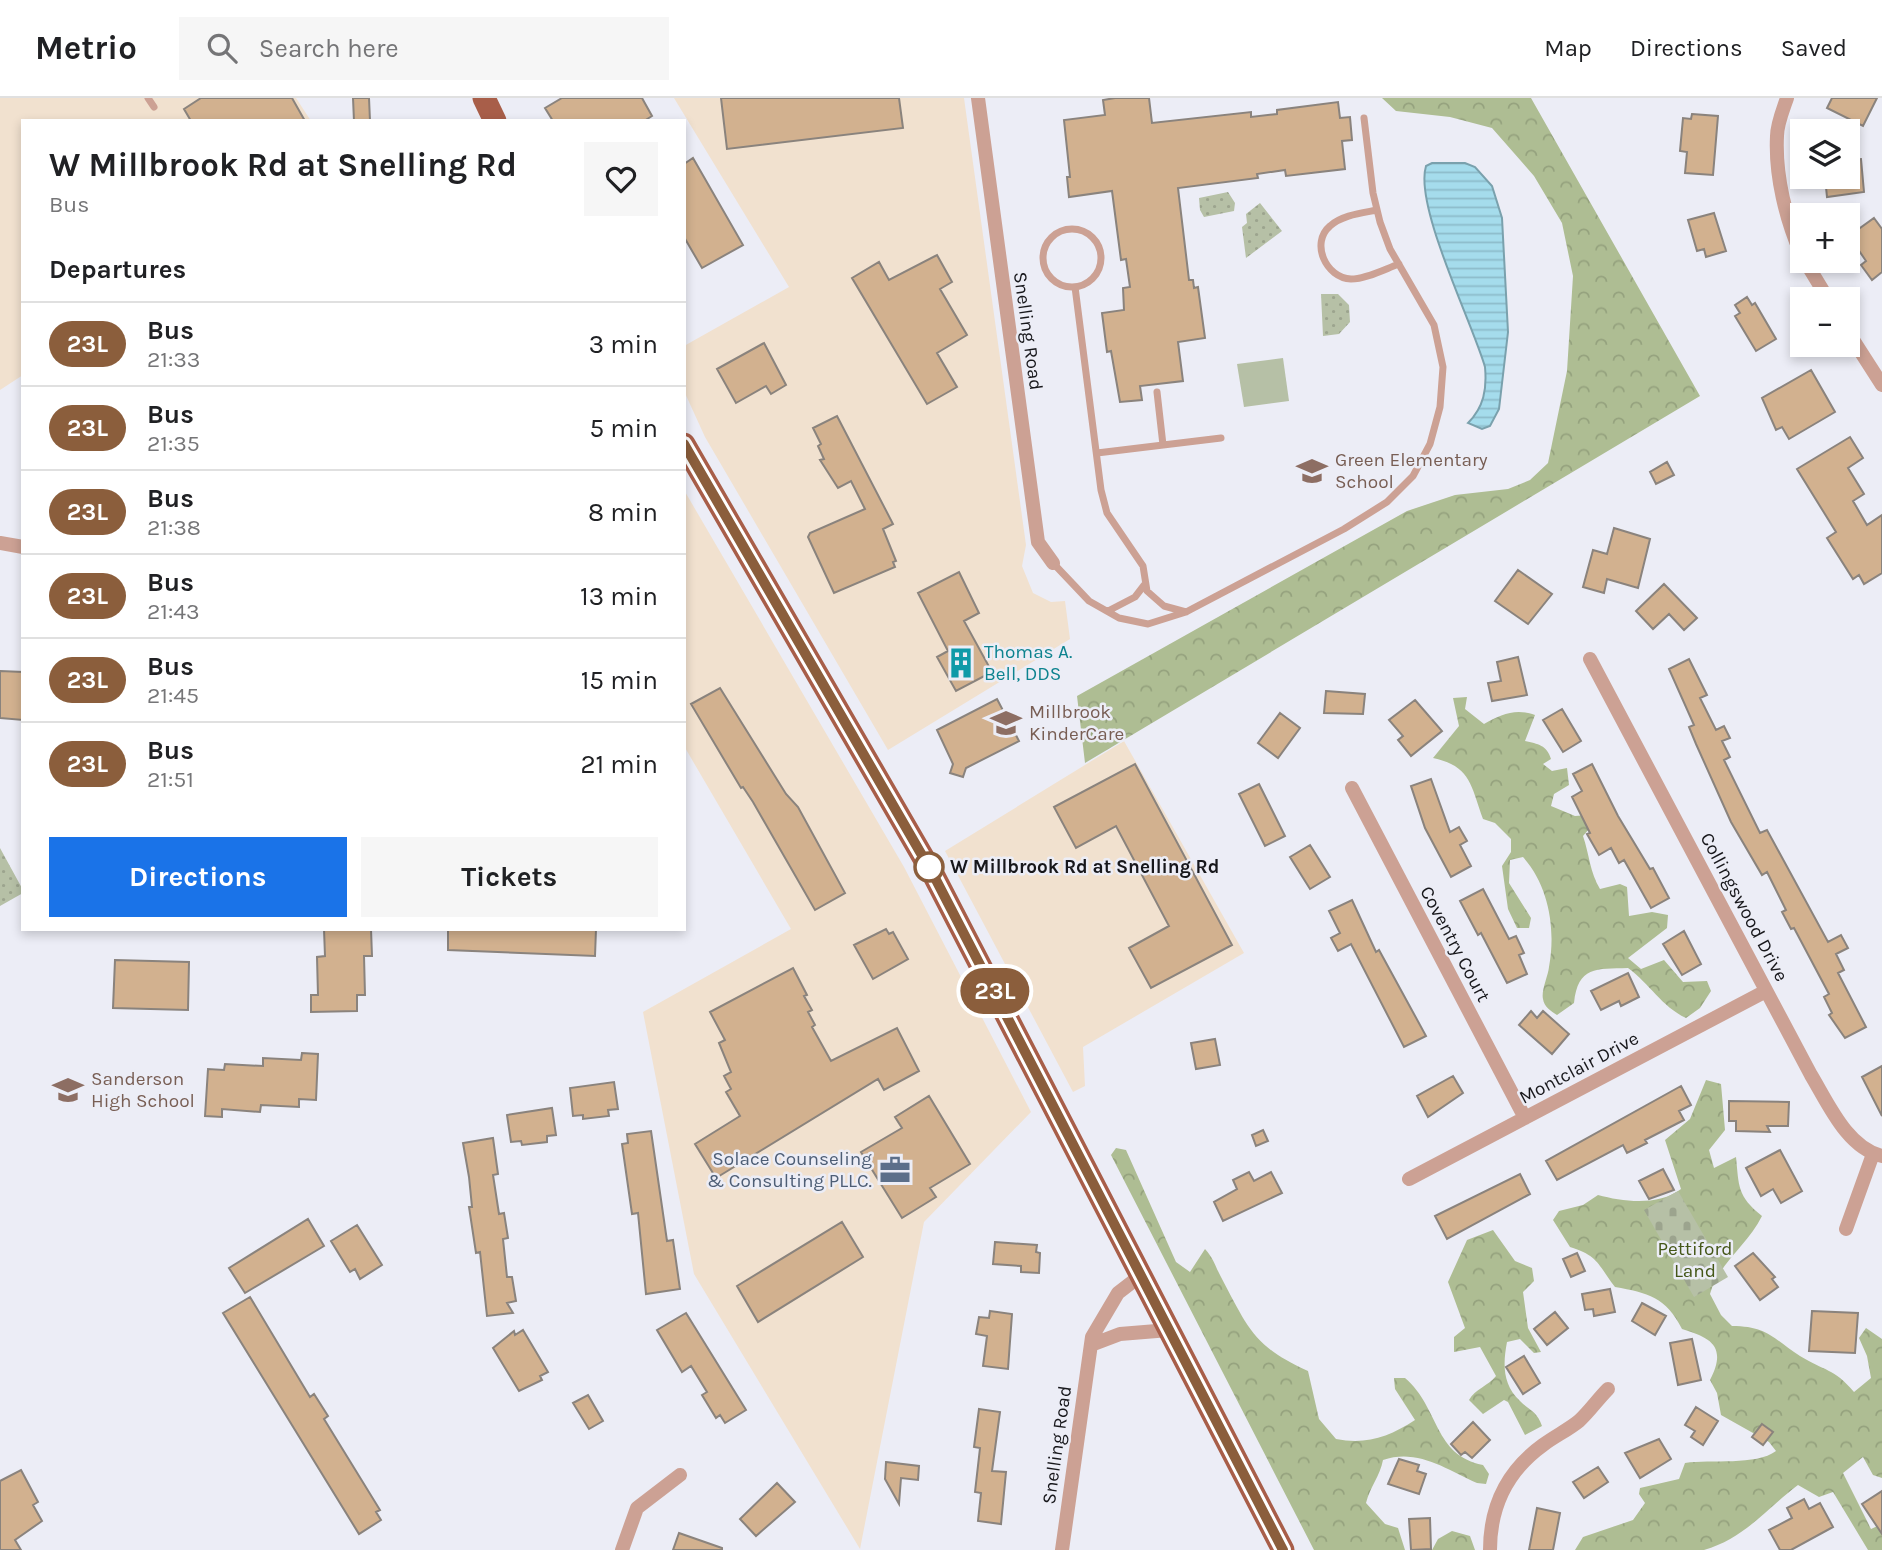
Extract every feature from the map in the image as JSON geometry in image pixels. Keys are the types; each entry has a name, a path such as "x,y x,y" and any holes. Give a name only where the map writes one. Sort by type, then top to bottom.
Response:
{"main road":[{"path":"484,98 494,119"},
{"path":"686,447 934,876 1283,1550"}],"street":[{"name":"Snelling Road","path":"978,98 1038,542 1054,563"},
{"path":"1787,98 1777,135 1780,178 1790,228"},
{"path":"1860,351 1882,385"},
{"path":"0,543 21,547"},
{"name":"Collingswood Drive","path":"1590,659 1766,991 1842,1126 1877,1155"},
{"name":"Coventry Court","path":"1352,788 1525,1118"},
{"name":"Montclair Drive","path":"1409,1179 1766,991"},
{"path":"1846,1229 1877,1155"},
{"name":"Snelling Road","path":"1062,1550 1092,1337 1118,1293 1140,1276"},
{"path":"1091,1345 1120,1334 1169,1330"},
{"path":"1490,1550 1490,1527 1497,1503 1513,1471 1543,1445 1580,1420 1608,1389"},
{"path":"622,1550 637,1508 680,1475"}],"lane":[{"path":"148,98 154,107"},
{"path":"1054,563 1089,601 1119,618 1148,624 1186,612 1344,529 1387,502 1413,476 1430,444 1440,407 1443,368 1434,325 1390,249 1377,210 1364,118"},
{"path":"1377,210 1336,221 1328,227 1321,243 1325,261 1341,277 1351,279 1399,264"},
{"path":"1074,229 1091,236 1097,243 1101,262 1092,279 1075,287 1057,282 1049,276 1043,258 1049,240 1055,234 1074,229"},
{"path":"1075,287 1107,513 1143,566 1147,591 1164,606 1186,612"},
{"path":"1157,392 1163,445"},
{"path":"1097,453 1221,438"},
{"path":"1108,611 1135,597 1145,584"}],"shaded area":[{"path":"0,98 296,98 310,119 21,119 21,376 0,390"},
{"path":"674,98 964,98 1026,545 1022,566 1033,593 1051,602 1065,601 1070,639 888,750 705,437 686,395 686,345 789,287"},
{"path":"686,493 904,867 1031,1112 924,1222 860,1549 694,1274 643,1012 791,929 686,749"},
{"path":"1124,741 1244,953 1083,1047 1085,1086 1073,1092 945,851"}],"green space":[{"path":"1382,98 1531,98 1700,396 1085,763 1077,696 1407,511 1455,495 1508,489 1530,480 1548,463 1567,371 1573,276 1562,223 1534,176 1492,128 1450,117 1396,111"},
{"path":"1228,192 1235,203 1234,211 1204,217 1199,198"},
{"path":"1260,203 1282,231 1246,258 1242,227 1247,223 1246,214"},
{"path":"1321,294 1338,294 1349,305 1350,322 1339,334 1323,336"},
{"path":"1283,358 1289,401 1244,407 1237,364"},
{"path":"1467,697 1465,709 1484,724 1509,713 1535,715 1525,741 1538,744 1547,751 1551,759 1543,764 1552,771 1567,768 1569,785 1554,794 1551,806 1575,816 1588,815 1595,822 1583,836 1600,889 1620,884 1627,887 1629,916 1652,912 1668,915 1667,928 1628,958 1641,969 1664,960 1683,982 1707,981 1711,991 1700,1008 1686,1018 1677,1013 1628,968 1590,972 1580,982 1574,1003 1557,1015 1546,1007 1543,996 1552,938 1548,909 1539,881 1523,857 1510,860 1509,883 1531,918 1529,928 1517,928 1508,909 1502,866 1511,852 1511,839 1495,823 1483,819 1472,787 1462,772 1455,766 1433,758 1459,726 1453,698"},
{"path":"0,848 21,886 21,894 0,906"},
{"path":"1706,1080 1721,1084 1725,1130 1709,1150 1714,1168 1736,1157 1741,1190 1762,1216 1714,1283 1710,1294 1721,1315 1732,1326 1754,1328 1769,1335 1834,1374 1854,1392 1871,1378 1867,1356 1859,1338 1866,1328 1882,1339 1882,1478 1873,1475 1863,1457 1843,1473 1871,1529 1882,1524 1882,1550 1868,1550 1833,1492 1819,1497 1798,1485 1743,1531 1704,1550 1575,1550 1583,1537 1633,1520 1645,1503 1639,1494 1640,1488 1679,1479 1685,1463 1757,1459 1776,1451 1769,1442 1721,1415 1717,1393 1710,1380 1717,1359 1714,1345 1701,1336 1682,1329 1676,1318 1655,1298 1615,1287 1592,1258 1570,1247 1553,1220 1559,1211 1583,1205 1598,1195 1641,1201 1662,1198 1681,1189 1665,1140 1690,1119"},
{"path":"1116,1148 1126,1150 1176,1262 1190,1272 1205,1249 1254,1334 1275,1353 1308,1371 1319,1419 1336,1439 1357,1441 1377,1438 1415,1420 1395,1389 1394,1378 1405,1378 1425,1403 1446,1441 1467,1460 1483,1465 1489,1474 1486,1484 1477,1483 1420,1458 1396,1457 1383,1460 1366,1503 1385,1524 1398,1528 1405,1550 1314,1550 1111,1155"},
{"name":"Pettiford Land","path":"1678,1191 1728,1277 1694,1297 1644,1210"},
{"path":"1493,1230 1515,1261 1532,1268 1534,1281 1523,1292 1528,1328 1541,1352 1534,1353 1520,1339 1507,1342 1505,1358 1505,1373 1510,1388 1535,1414 1542,1426 1525,1435 1508,1402 1504,1400 1483,1414 1469,1400 1496,1376 1480,1347 1454,1352 1454,1337 1465,1328 1448,1282 1467,1240"},
{"path":"1452,1531 1470,1536 1475,1550 1432,1550 1438,1539"}],"water":[{"path":"1432,163 1465,163 1475,167 1492,186 1502,218 1508,332 1499,409 1490,426 1482,429 1468,423 1478,411 1483,397 1485,367 1446,265 1428,208 1426,166"}],"building":[{"path":"201,98 292,98 304,119 190,119 184,109"},
{"path":"353,98 369,98 370,119 354,119"},
{"path":"562,98 642,98 652,116 647,119 552,119 545,108"},
{"path":"721,98 899,98 903,128 727,149"},
{"path":"1149,98 1152,123 1251,112 1251,117 1277,114 1277,110 1338,102 1340,118 1350,117 1352,140 1342,141 1345,169 1286,176 1285,170 1257,174 1258,178 1178,188 1189,280 1193,280 1194,288 1198,287 1205,338 1178,342 1183,381 1140,386 1142,400 1120,402 1111,351 1107,352 1102,313 1124,310 1123,288 1130,287 1126,259 1121,260 1112,191 1069,197 1067,177 1070,177 1064,120 1105,115 1103,100"},
{"path":"1832,98 1877,98 1863,126 1860,124 1860,119 1849,119 1827,108"},
{"path":"1692,114 1718,116 1713,175 1685,173 1687,152 1680,151 1683,118 1691,119"},
{"path":"693,158 743,245 702,268 686,240 686,163"},
{"path":"1860,159 1864,192 1827,197 1826,189 1860,189"},
{"path":"1714,213 1726,251 1706,257 1704,249 1697,251 1688,220"},
{"path":"1874,218 1882,229 1882,272 1872,280 1861,265 1866,261 1860,252 1860,228"},
{"path":"937,255 952,282 940,289 967,335 937,353 957,387 927,404 852,278 879,262 889,280"},
{"path":"1747,297 1752,305 1755,303 1776,339 1756,351 1735,316 1740,313 1735,305"},
{"path":"764,343 786,385 771,394 766,386 736,403 717,369"},
{"path":"1811,370 1835,412 1789,439 1782,427 1776,430 1762,398"},
{"path":"837,416 893,524 883,529 896,561 893,562 895,567 834,593 808,537 810,533 865,509 851,481 838,488 820,460 824,459 818,446 821,444 813,428"},
{"path":"1850,437 1863,458 1848,468 1864,494 1853,501 1867,525 1882,515 1882,573 1864,584 1859,575 1853,579 1827,538 1836,532 1797,469"},
{"path":"1667,462 1674,475 1656,484 1650,472"},
{"path":"1614,528 1650,539 1638,588 1607,579 1604,593 1583,587 1593,550 1607,554"},
{"path":"1518,570 1552,594 1528,624 1495,601"},
{"path":"959,572 979,613 964,621 992,672 956,691 937,657 948,651 918,593"},
{"path":"1664,584 1697,618 1684,630 1669,614 1653,629 1636,611"},
{"path":"1518,657 1527,695 1492,701 1488,683 1501,681 1497,662"},
{"path":"1689,659 1707,695 1700,698 1716,730 1724,726 1730,738 1722,741 1730,757 1724,760 1760,833 1767,830 1828,942 1841,935 1848,948 1836,954 1844,970 1838,973 1866,1027 1845,1038 1829,1015 1832,1013 1824,997 1829,994 1794,928 1791,929 1782,912 1786,910 1767,872 1762,875 1731,822 1689,727 1694,725 1669,669"},
{"path":"0,671 21,672 21,720 0,718"},
{"path":"720,688 786,794 798,807 845,893 815,910 753,802 743,787 741,788 691,704"},
{"path":"1326,691 1365,694 1363,714 1324,713"},
{"path":"997,699 1019,741 966,768 963,777 950,773 953,764 937,730"},
{"path":"1415,700 1442,731 1411,756 1398,740 1403,736 1389,720"},
{"path":"1562,709 1581,741 1563,752 1543,720"},
{"path":"1280,713 1300,728 1278,758 1258,743"},
{"path":"1135,764 1232,945 1151,988 1129,948 1169,926 1116,826 1076,848 1054,807"},
{"path":"1592,764 1618,816 1650,869 1653,868 1669,898 1651,908 1624,860 1619,863 1611,848 1599,855 1587,834 1590,833 1572,797 1582,791 1573,774"},
{"path":"1431,779 1450,832 1459,827 1467,841 1460,845 1471,866 1451,877 1425,828 1411,786"},
{"path":"1259,784 1285,836 1265,846 1239,794"},
{"path":"1310,845 1330,877 1310,889 1290,857"},
{"path":"1483,889 1509,939 1516,936 1524,953 1519,955 1527,974 1507,983 1481,933 1478,935 1460,901"},
{"path":"1352,900 1376,952 1379,950 1426,1036 1404,1047 1351,944 1338,951 1331,938 1340,933 1329,911"},
{"path":"886,929 889,934 893,932 908,959 873,979 854,945"},
{"path":"324,931 371,931 372,956 364,956 365,995 357,995 357,1011 311,1012 311,995 318,995 317,957 325,956"},
{"path":"448,931 596,931 595,956 448,950"},
{"path":"1684,931 1701,964 1682,975 1663,944"},
{"path":"115,960 189,962 188,1010 113,1008"},
{"path":"793,968 812,1010 808,1012 815,1025 812,1027 831,1061 897,1028 919,1071 884,1090 878,1079 716,1178 695,1144 740,1116 726,1092 731,1089 724,1076 731,1072 719,1043 725,1040 710,1012"},
{"path":"1628,973 1639,997 1621,1006 1619,1001 1601,1010 1591,991"},
{"path":"1531,1011 1537,1018 1543,1011 1569,1034 1552,1054 1519,1025"},
{"path":"1215,1039 1220,1065 1196,1069 1191,1043"},
{"path":"302,1053 318,1054 316,1100 299,1099 299,1107 261,1105 260,1112 222,1109 222,1117 205,1116 208,1069 224,1070 225,1064 263,1066 263,1058 301,1060"},
{"path":"1882,1066 1882,1116 1862,1077"},
{"path":"1453,1076 1463,1093 1428,1117 1417,1096"},
{"path":"614,1082 618,1109 608,1110 609,1116 583,1119 583,1115 573,1116 570,1088"},
{"path":"1681,1086 1691,1105 1679,1111 1684,1120 1645,1140 1647,1143 1627,1153 1623,1145 1557,1180 1546,1161"},
{"path":"929,1096 970,1164 930,1188 936,1197 902,1218 861,1152 902,1128 895,1117"},
{"path":"1729,1101 1789,1102 1788,1126 1767,1126 1770,1132 1736,1131 1736,1121 1729,1121"},
{"path":"552,1108 556,1135 547,1136 547,1142 522,1145 521,1141 511,1142 507,1115"},
{"path":"1263,1130 1268,1141 1256,1146 1252,1135"},
{"path":"651,1131 667,1241 673,1240 680,1289 646,1294 638,1213 632,1214 622,1144 628,1143 627,1134"},
{"path":"493,1138 498,1174 493,1175 499,1214 504,1213 508,1238 503,1239 507,1277 512,1277 516,1301 507,1303 513,1313 487,1316 480,1252 476,1253 469,1207 472,1207 463,1143"},
{"path":"1780,1150 1802,1191 1781,1203 1773,1189 1761,1196 1746,1168"},
{"path":"1663,1169 1674,1190 1649,1199 1639,1181"},
{"path":"1249,1172 1254,1181 1271,1172 1282,1193 1223,1221 1214,1202 1237,1189 1233,1180"},
{"path":"1520,1174 1530,1194 1447,1239 1435,1216"},
{"path":"308,1219 324,1246 245,1293 229,1268"},
{"path":"842,1222 863,1257 758,1322 737,1286"},
{"path":"357,1225 382,1265 360,1279 355,1269 350,1272 331,1241"},
{"path":"995,1242 1037,1245 1036,1252 1040,1253 1039,1273 1021,1272 1021,1266 993,1264"},
{"path":"1577,1253 1585,1271 1571,1277 1563,1259"},
{"path":"1753,1253 1775,1277 1772,1279 1778,1287 1760,1300 1735,1266"},
{"path":"1610,1289 1615,1312 1594,1316 1593,1309 1585,1310 1582,1294"},
{"path":"250,1297 310,1397 314,1394 328,1416 324,1419 380,1510 376,1512 381,1520 359,1534 223,1313"},
{"path":"1642,1303 1666,1316 1655,1335 1632,1321"},
{"path":"990,1311 1012,1314 1008,1369 983,1366 987,1336 976,1334 979,1317 989,1318"},
{"path":"1812,1311 1858,1313 1855,1353 1809,1351"},
{"path":"1555,1312 1568,1328 1547,1345 1534,1329"},
{"path":"686,1313 746,1410 725,1423 720,1415 716,1418 702,1395 707,1392 691,1366 682,1372 657,1330"},
{"path":"523,1330 548,1372 540,1376 542,1380 519,1391 493,1348 514,1331 515,1335"},
{"path":"1692,1339 1701,1380 1678,1385 1670,1343"},
{"path":"1524,1356 1540,1383 1523,1394 1506,1367"},
{"path":"588,1395 603,1421 589,1429 573,1403"},
{"path":"1696,1407 1718,1421 1703,1445 1691,1437 1695,1431 1685,1425"},
{"path":"979,1409 1000,1412 992,1471 1006,1472 1001,1524 978,1521 981,1493 975,1492 980,1448 974,1447"},
{"path":"1473,1422 1490,1440 1472,1458 1465,1452 1461,1455 1451,1444"},
{"path":"1762,1424 1773,1432 1763,1445 1752,1437"},
{"path":"1659,1439 1671,1459 1640,1478 1625,1453"},
{"path":"1399,1459 1419,1465 1417,1471 1426,1474 1419,1494 1388,1484"},
{"path":"886,1462 919,1466 918,1480 901,1478 899,1504 885,1479"},
{"path":"1598,1467 1608,1482 1584,1498 1573,1482"},
{"path":"21,1470 38,1502 33,1505 42,1521 15,1540 21,1550 0,1550 0,1481"},
{"path":"777,1483 795,1502 756,1536 740,1519"},
{"path":"1882,1491 1882,1534 1862,1504"},
{"path":"1804,1499 1809,1509 1820,1503 1833,1527 1791,1550 1780,1550 1769,1530 1792,1518 1787,1508"},
{"path":"1537,1508 1560,1513 1553,1550 1529,1550"},
{"path":"1430,1518 1431,1549 1411,1550 1409,1519"},
{"path":"679,1533 722,1548 722,1550 673,1550"}],"bus line":[{"name":"23L","path":"686,447 934,876 1283,1550"}],"place":[{"name":"Green Elementary School","path":"1312,471"},
{"name":"Thomas A. Bell, DDS","path":"961,663"},
{"name":"Millbrook KinderCare","path":"1006,723"},
{"name":"W Millbrook Rd at Snelling Rd","path":"929,867"},
{"name":"Sanderson High School","path":"68,1090"},
{"name":"Solace Counseling & Consulting PLLC.","path":"895,1170"}]}
